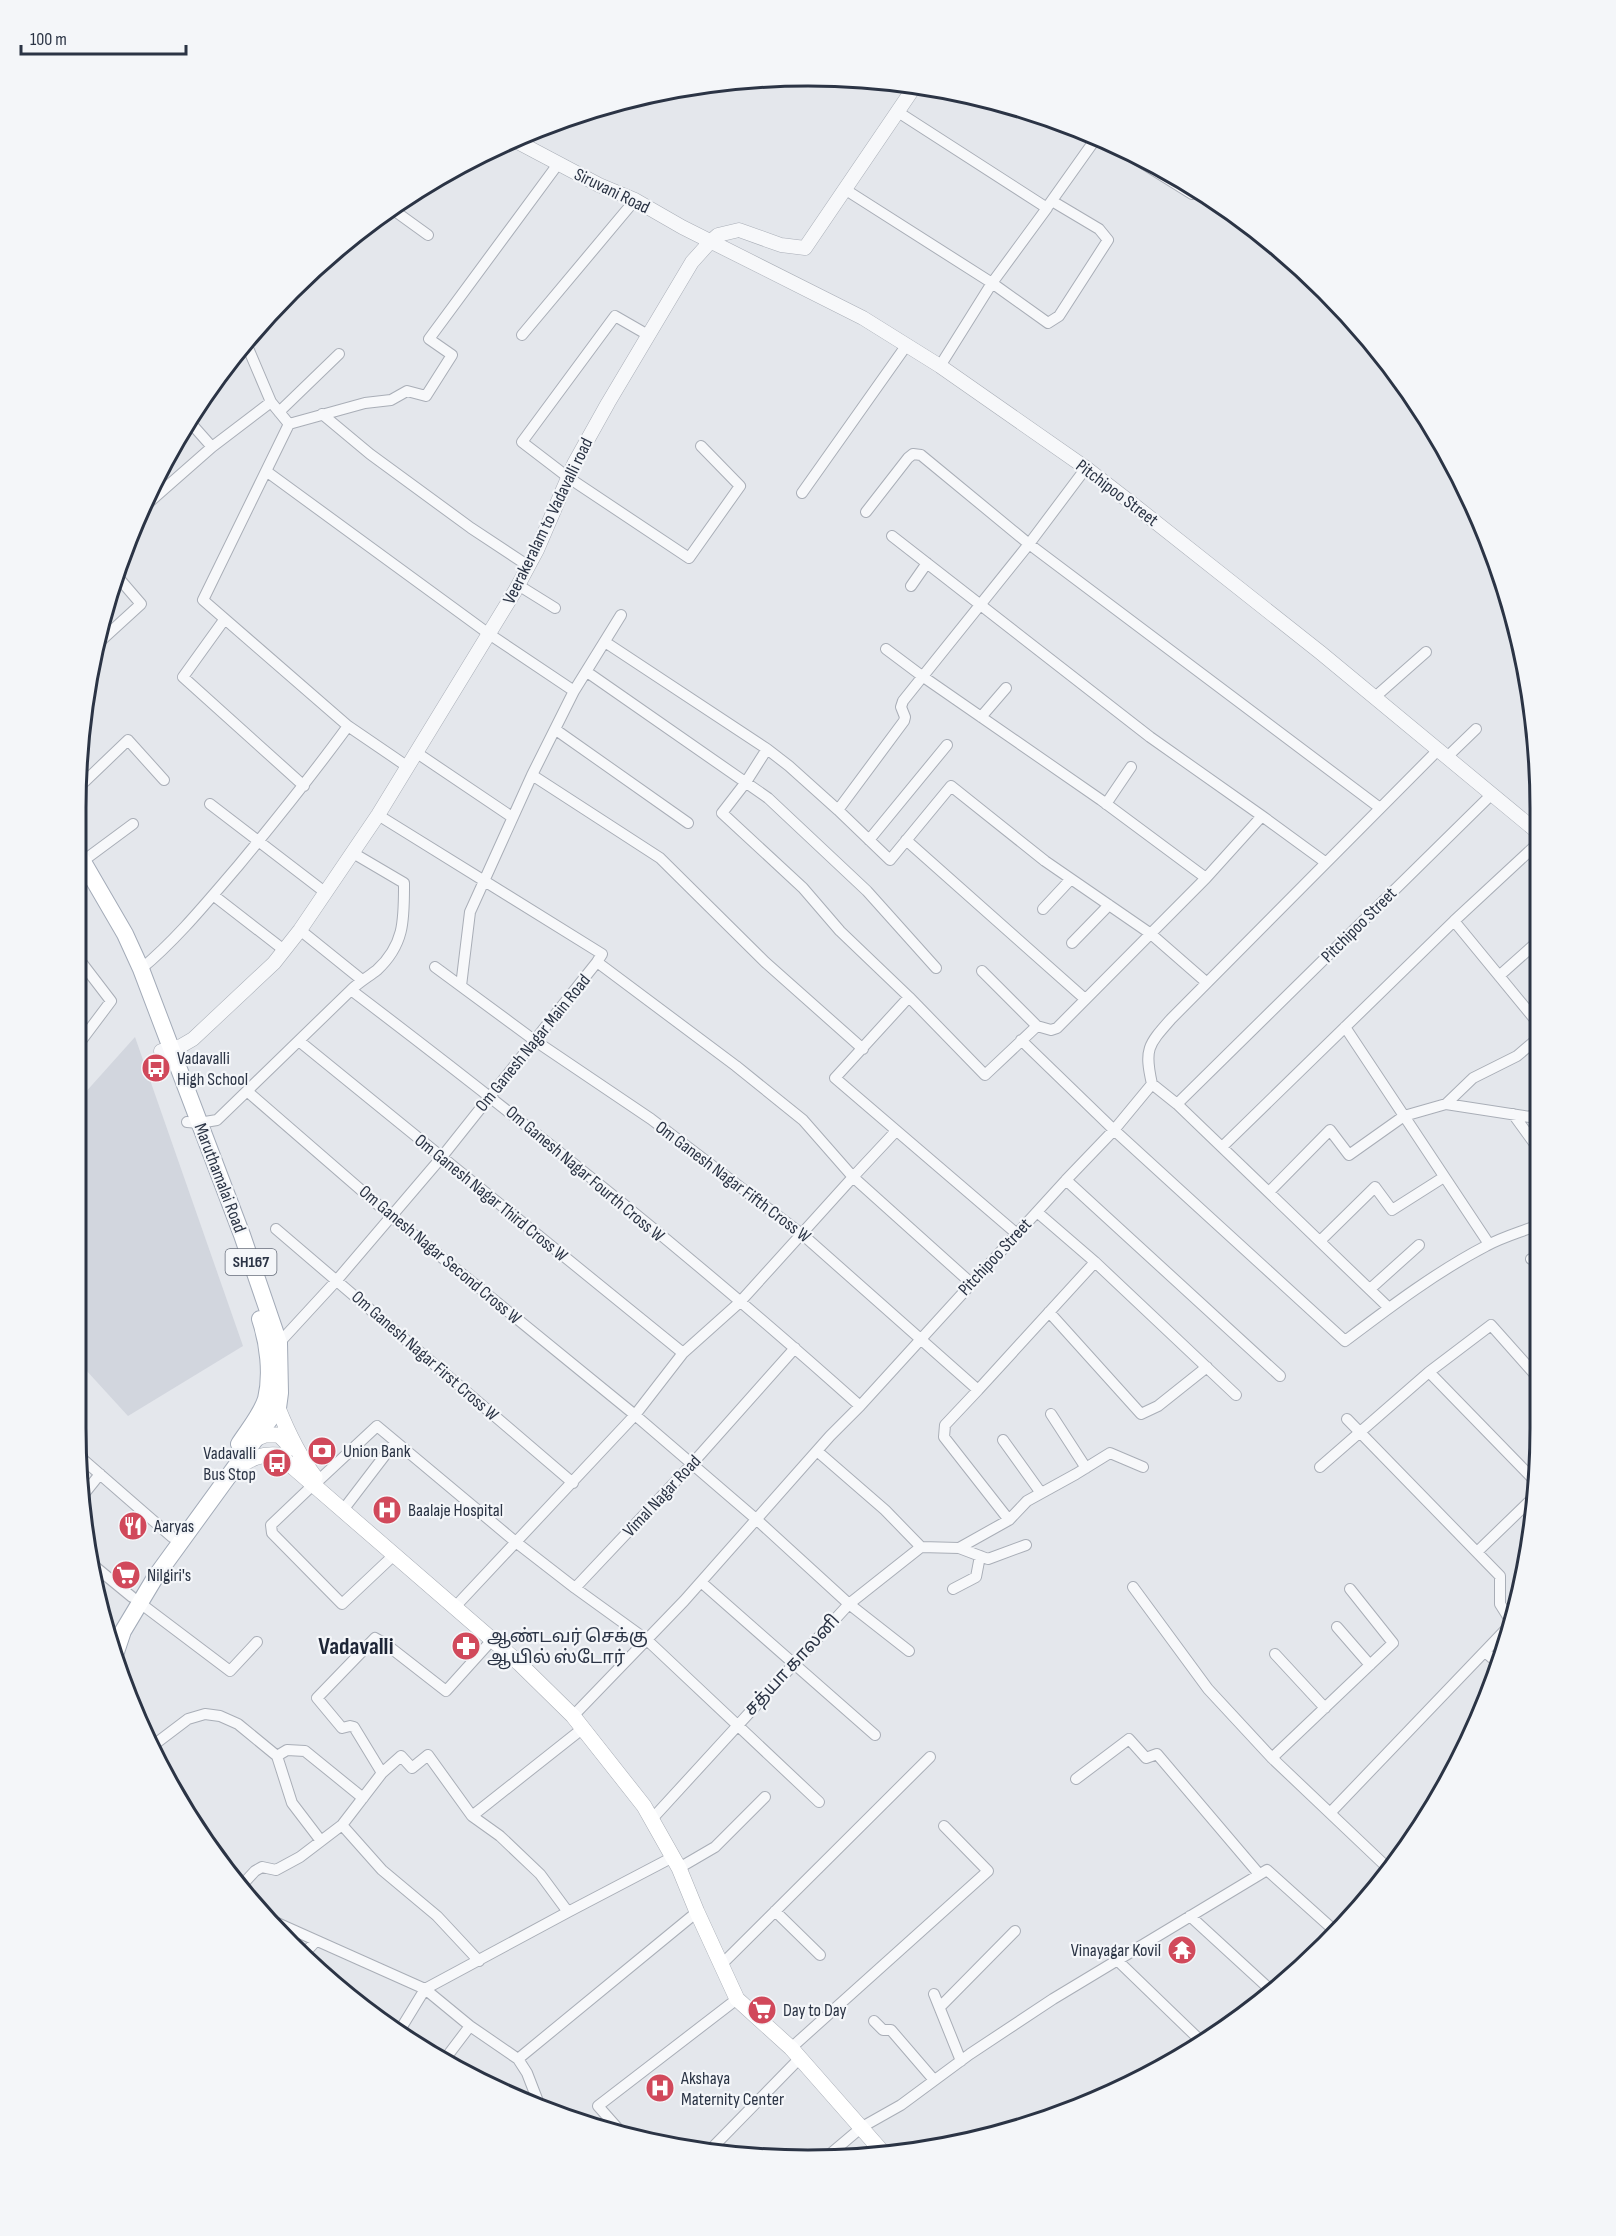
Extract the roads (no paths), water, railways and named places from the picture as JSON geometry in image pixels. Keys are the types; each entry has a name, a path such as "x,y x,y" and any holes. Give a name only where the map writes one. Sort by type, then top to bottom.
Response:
{"main road":[{"name":"Maruthamalai Road","path":"86,872 125,934 141,969 166,1049 250,1285 265,1334 266,1398 270,1408"},
{"name":"Maruthamalai Road","path":"86,876 166,1049"},
{"name":"Maruthamalai Road","path":"114,1629 261,1434 280,1369 279,1343 242,1235 193,1122"},
{"name":"Maruthamalai Road","path":"119,1643 136,1600 172,1537 235,1450 270,1408"},
{"path":"270,1408 286,1428 315,1483"},
{"path":"235,1450 261,1434 279,1435 305,1464"},
{"path":"261,1434 279,1455 315,1483 393,1556 519,1663 578,1723 652,1819 676,1862 737,1999 795,2053 878,2147"},
{"path":"230,1473 250,1459 266,1453 279,1455"}],"street":[{"name":"Veerakeralam to Vadavalli road","path":"166,1049 181,1046 193,1039 274,963 300,930 353,853 417,753 518,585 602,413 692,262 718,235 739,230 781,245 805,248 910,93"},
{"path":"846,190 1048,323 1059,316 1108,240 1098,229 1049,205 898,112"},
{"path":"940,366 992,284 1092,143"},
{"name":"Siruvani Road","path":"522,144 599,185 635,200 710,242"},
{"path":"408,767 348,726 203,600 289,424 364,403 391,400 407,391 426,396 452,355 429,339 558,164"},
{"path":"522,335 635,200"},
{"path":"398,213 428,235"},
{"name":"Pitchipoo Street","path":"710,242 863,318 940,366 1086,468 1375,697 1491,795 1177,1104"},
{"path":"648,335 615,315 522,442 569,478 689,558 740,486 701,446"},
{"path":"802,493 906,346"},
{"path":"249,351 271,402 289,424"},
{"path":"279,412 339,354"},
{"path":"160,487 271,402"},
{"path":"322,414 370,454 471,528 527,565"},
{"path":"194,427 212,447"},
{"path":"866,512 908,458 913,454 921,454 1029,543 1380,808"},
{"path":"838,810 904,721 905,717 901,707 903,701 1086,468"},
{"path":"266,471 489,634 574,691"},
{"path":"892,536 1150,737 1325,862"},
{"path":"910,586 927,563"},
{"path":"107,635 141,604 122,582"},
{"path":"518,585 555,608"},
{"path":"461,986 470,912 512,817 574,691 621,615"},
{"path":"224,620 183,676 304,786"},
{"path":"604,642 767,749 838,810 890,860 951,786 1045,861 1151,934 1206,982"},
{"path":"886,649 1106,804 1206,878"},
{"path":"1375,697 1426,652"},
{"path":"587,672 768,798 867,891 936,968"},
{"path":"981,717 1005,688"},
{"path":"141,969 162,951 259,841 304,786 348,726"},
{"path":"1389,1308 1177,1104 1152,1084 1148,1063 1150,1043 1206,982 1380,808 1443,753 1476,729"},
{"path":"556,730 688,823"},
{"path":"87,780 128,740 164,780"},
{"path":"869,840 947,745"},
{"path":"767,749 746,782 722,813 803,888 840,931 985,1075 1037,1026"},
{"path":"417,753 512,817"},
{"path":"1106,804 1131,767"},
{"path":"532,775 660,858 765,962 863,1050"},
{"path":"1491,795 1530,826"},
{"path":"210,804 326,893"},
{"path":"378,814 602,954 597,962"},
{"path":"982,971 1037,1026 1051,1030 1057,1028 1206,878 1262,816"},
{"path":"86,854 133,824"},
{"path":"906,840 1085,999"},
{"path":"1222,1147 1454,921 1530,851"},
{"path":"193,1122 217,1120 394,951 404,924 404,884 353,853"},
{"path":"1043,909 1071,879"},
{"path":"213,895 284,950"},
{"path":"1072,944 1109,905"},
{"path":"1454,921 1530,1014"},
{"path":"300,930 362,980"},
{"path":"1499,976 1530,949"},
{"name":"Om Ganesh Nagar Main Road","path":"279,1343 337,1280 441,1158 597,962 736,1066 803,1120 854,1177 971,1283"},
{"name":"Om Ganesh Nagar Fifth Cross W","path":"435,967 534,1041 651,1119 803,1234 978,1390"},
{"path":"86,968 111,1001 86,1034"},
{"name":"Om Ganesh Nagar Fourth Cross W","path":"351,990 490,1096 795,1348 860,1406"},
{"path":"909,998 835,1078 1017,1234"},
{"path":"1345,1027 1489,1244"},
{"path":"1021,1040 1114,1131 1346,1341 1389,1308 1448,1268 1489,1244 1530,1228"},
{"name":"Om Ganesh Nagar Third Cross W","path":"299,1041 683,1353"},
{"path":"1446,1104 1473,1078 1517,1056 1530,1045"},
{"name":"Pitchipoo Street","path":"472,1816 578,1723 647,1640 919,1339 1114,1131 1152,1084"},
{"name":"Om Ganesh Nagar Second Cross W","path":"248,1092 391,1216 635,1415 691,1465"},
{"path":"1269,1192 1330,1130 1349,1155 1404,1116 1446,1104 1530,1117"},
{"path":"1513,1114 1530,1137"},
{"path":"454,1608 635,1415 683,1353 740,1302 896,1131"},
{"path":"1320,1241 1375,1187 1392,1210 1444,1177"},
{"path":"1066,1180 1280,1376"},
{"path":"1037,1212 1095,1262 1236,1395"},
{"name":"Om Ganesh Nagar First Cross W","path":"276,1230 573,1483"},
{"path":"1370,1289 1419,1245"},
{"path":"1009,1520 944,1437 945,1425 1095,1262"},
{"path":"1049,1312 1141,1414 1158,1406 1208,1367"},
{"path":"1320,1467 1429,1371 1491,1325 1530,1369"},
{"name":"Vimal Nagar Road","path":"575,1588 691,1465 795,1348"},
{"path":"1429,1371 1529,1475"},
{"path":"1051,1414 1086,1468"},
{"path":"1347,1419 1500,1576 1500,1604 1507,1612"},
{"path":"393,1556 342,1604 272,1533 271,1526 377,1426 517,1543 647,1640 819,1802"},
{"path":"1003,1440 1041,1493"},
{"path":"340,1507 395,1442"},
{"path":"817,1451 885,1509 921,1547"},
{"path":"959,1548 1009,1520 1027,1501 1110,1453 1143,1467"},
{"path":"87,1463 172,1537"},
{"name":"சத்யா காலனி","path":"652,1819 849,1604 756,1519 691,1465"},
{"path":"88,1488 100,1474"},
{"path":"1477,1552 1526,1505"},
{"path":"909,1651 849,1604 921,1547 959,1548 988,1559 1026,1545"},
{"path":"953,1589 976,1577 980,1556"},
{"path":"99,1570 230,1671 257,1642"},
{"path":"701,1582 875,1735"},
{"path":"1134,1587 1208,1689 1272,1758 1384,1864"},
{"path":"1272,1758 1393,1643 1350,1589"},
{"path":"1337,1627 1370,1665"},
{"path":"382,1773 354,1727 342,1728 317,1698 375,1638 446,1691 492,1640"},
{"path":"1330,1813 1499,1638"},
{"path":"1485,1652 1492,1658"},
{"path":"1275,1654 1325,1708"},
{"path":"157,1742 188,1719 205,1714 220,1716 238,1724 277,1756 292,1803 321,1841"},
{"path":"1076,1779 1129,1739 1146,1758 1157,1754 1259,1875"},
{"path":"277,1756 280,1752 287,1750 305,1751 363,1798"},
{"path":"246,1881 255,1871 262,1868 276,1869 300,1857 321,1841 342,1824 382,1773 401,1756 412,1768 429,1755 472,1816 500,1836 540,1874 568,1912"},
{"path":"722,1965 930,1757"},
{"path":"403,2026 425,1989 568,1912 676,1862 716,1847 765,1797"},
{"path":"342,1824 382,1870 437,1916 480,1961"},
{"path":"715,2144 795,2053 987,1871 944,1826"},
{"path":"836,2149 862,2127 902,2105 961,2061 1053,1999 1267,1870 1330,1927"},
{"path":"776,1911 820,1954"},
{"path":"518,2059 697,1912"},
{"path":"1190,1916 1266,1986"},
{"path":"287,1928 425,1989 470,2026 518,2059 527,2073 537,2098"},
{"path":"940,2007 1015,1931"},
{"path":"308,1949 315,1942"},
{"path":"1117,1960 1197,2037"},
{"path":"934,1994 961,2061"},
{"path":"614,2124 598,2106 737,1999"},
{"path":"874,2021 883,2030 891,2030 934,2080"},
{"path":"449,2055 470,2026"}],"place":[{"name":"Vadavalli High School","path":"156,1068"},
{"name":"Union Bank","path":"322,1451"},
{"name":"Vadavalli Bus Stop","path":"277,1463"},
{"name":"Baalaje Hospital","path":"387,1510"},
{"name":"Aaryas","path":"133,1526"},
{"name":"Nilgiri's","path":"126,1575"},
{"name":"ஆண்டவர் செக்கு ஆயில் ஸ்டோர்","path":"466,1646"},
{"name":"Vinayagar Kovil","path":"1182,1950"},
{"name":"Day to Day","path":"762,2010"},
{"name":"Akshaya Maternity Center","path":"660,2088"}],"district":[{"name":"Vadavalli","path":"356,1646"}]}
